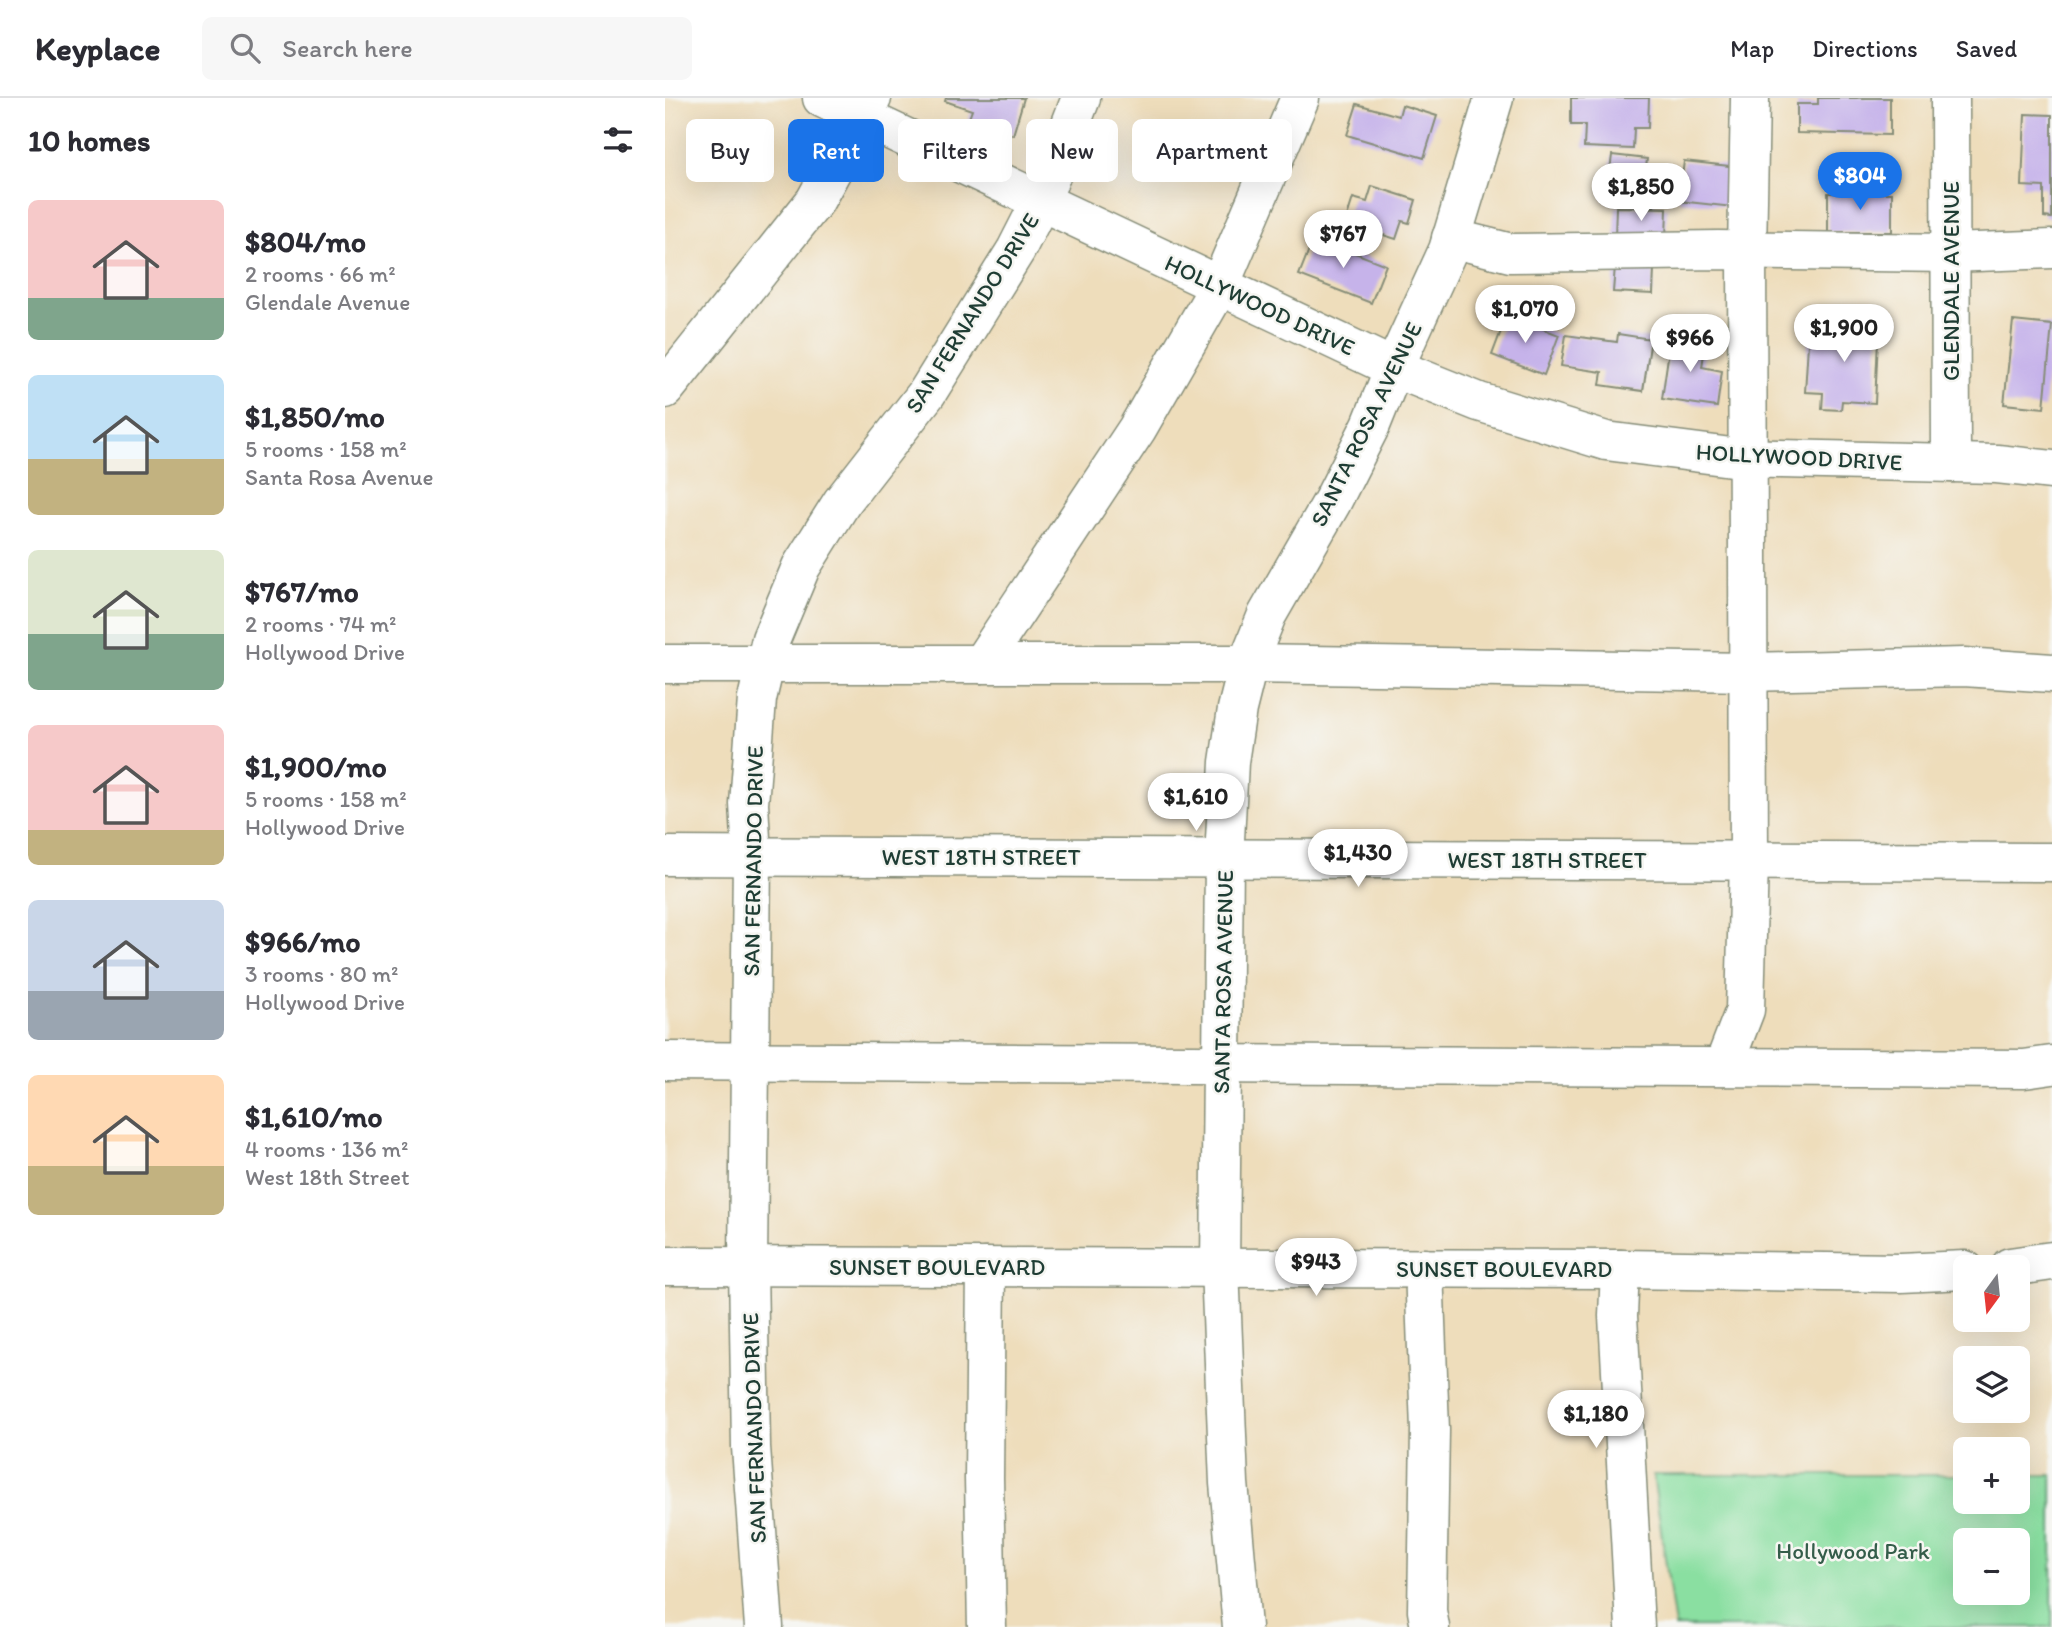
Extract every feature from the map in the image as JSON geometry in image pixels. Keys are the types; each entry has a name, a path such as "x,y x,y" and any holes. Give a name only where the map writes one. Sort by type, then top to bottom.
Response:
{"street":[{"name":"HOLLYWOOD DRIVE","path":"822,98 867,108 1041,201 1394,368 1479,402 1606,441 1747,458 1997,464 2052,470"},
{"name":"SAN FERNANDO DRIVE","path":"764,1627 751,1447 748,1266 752,856 749,804 757,699 771,639 801,567 842,502 927,393 1016,250 1041,201 1080,98"},
{"path":"981,664 1137,429 1220,285 1300,98"},
{"name":"SANTA ROSA AVENUE","path":"1242,1627 1229,1483 1220,1268 1224,859 1229,762 1237,709 1248,664 1267,615 1332,502 1371,425 1424,305 1451,238 1494,98"},
{"path":"1724,1067 1745,1010 1749,860 1747,251 1750,98"},
{"name":"GLENDALE AVENUE","path":"1950,98 1951,463"},
{"path":"665,389 815,201 867,108"},
{"path":"1451,238 1511,253 1951,253 2052,249"},
{"path":"665,664 1248,664 1748,672 1964,667 2052,673"},
{"name":"WEST 18TH STREET","path":"665,856 2052,862"},
{"path":"665,1061 2024,1069 2052,1065"},
{"path":"2030,1264 2052,1261"},
{"name":"SUNSET BOULEVARD","path":"665,1266 1620,1269 1901,1273 1953,1271"},
{"path":"986,1267 983,1478 988,1627"},
{"path":"1424,1268 1430,1430 1427,1611 1430,1627"},
{"path":"1620,1269 1618,1316 1635,1627"}],"green space":[{"name":"Hollywood Park","path":"1653,1475 1953,1475 1953,1514 2030,1514 2030,1475 2052,1475 2052,1627 1675,1627"}],"building":[{"path":"946,98 1024,98 1013,135 1012,119 969,119 972,110 945,101"},
{"path":"1571,98 1649,98 1648,128 1634,128 1633,149 1584,147 1585,125 1571,125"},
{"path":"1818,98 1890,98 1890,135 1797,133 1797,104 1818,104"},
{"path":"1357,104 1399,116 1402,105 1437,116 1424,158 1347,135"},
{"path":"2025,114 2052,115 2052,218 2044,217 2044,187 2022,186"},
{"path":"1612,155 1647,159 1645,176 1658,177 1654,207 1606,201"},
{"path":"1684,161 1738,167 1733,207 1679,201"},
{"path":"1372,186 1416,200 1409,223 1402,221 1396,239 1345,223 1353,198 1367,202"},
{"path":"1828,193 1892,193 1892,232 1828,232"},
{"path":"1616,207 1667,208 1666,239 1615,238"},
{"path":"1314,237 1386,265 1371,303 1299,275"},
{"path":"1615,266 1654,268 1653,294 1613,292"},
{"path":"1507,315 1559,335 1544,375 1492,355"},
{"path":"1854,317 1879,319 1875,403 1842,401 1841,410 1822,409 1823,393 1805,392 1809,328 1854,330"},
{"path":"2013,321 2052,325 2044,408 2004,404"},
{"path":"1618,334 1651,339 1643,391 1600,385 1602,372 1561,366 1566,335 1617,342"},
{"path":"1671,336 1706,341 1702,367 1722,371 1717,407 1662,399"}]}
